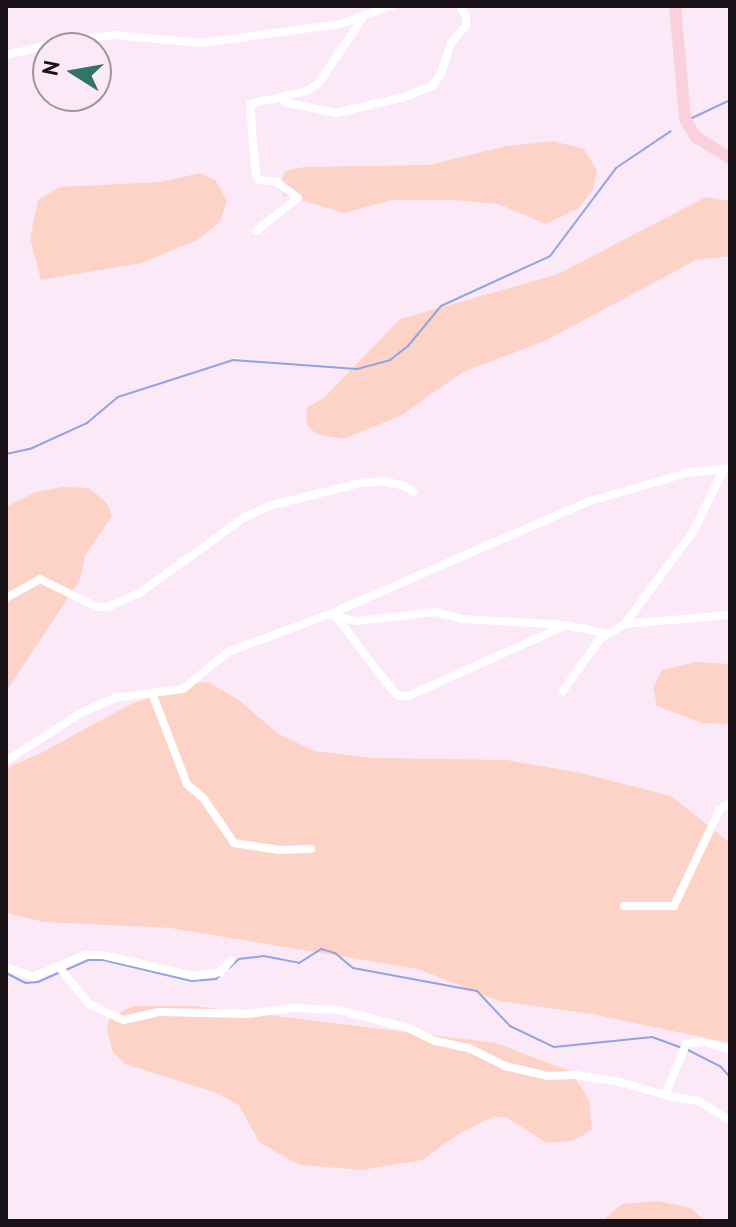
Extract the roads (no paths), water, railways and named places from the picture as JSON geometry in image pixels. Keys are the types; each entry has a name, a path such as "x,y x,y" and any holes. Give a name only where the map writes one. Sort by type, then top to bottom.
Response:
{"street":[{"path":"6,55 72,40 115,35 201,43 340,24 391,6"},
{"path":"263,99 336,113 404,97 432,86 441,74 451,43 466,26 466,17 460,6"},
{"path":"675,6 685,119 696,137 730,158"},
{"path":"256,231 298,198 277,182 259,180 256,176 250,104 307,91 319,83 364,16"},
{"path":"284,102 284,113"},
{"path":"6,761 81,713 114,698 183,689 228,652 335,615 587,502 687,473 727,470"},
{"path":"625,624 693,532 727,470"},
{"path":"6,598 40,579 97,607 108,607 141,592 233,524 272,505 361,483 384,481 404,486 413,492"},
{"path":"335,615 358,621 435,612 463,619 566,625 605,633"},
{"path":"335,615 399,696 409,696 566,625"},
{"path":"563,691 605,633 625,624 730,615"},
{"path":"152,693 187,784 204,799 234,843 279,850 311,849"},
{"path":"624,906 674,906 720,809 730,803"},
{"path":"6,967 33,977 61,972 85,955 103,955 193,976 220,972 231,960"},
{"path":"61,972 89,1004 124,1020 160,1012 248,1014 291,1008 339,1010 408,1028 435,1041 469,1048 505,1066 547,1076 576,1075 666,1093 712,1106 730,1120"},
{"path":"666,1093 684,1049 703,1042 730,1049"}],"waterway":[{"path":"692,118 730,100"},
{"path":"6,454 30,449 87,423 118,397 233,360 357,369 390,360 408,346 441,306 550,256 616,168 671,131"},
{"path":"229,968 239,959 264,956 299,963 321,949 335,953 353,968 477,991 510,1026 554,1047 652,1037 680,1047"},
{"path":"66,970 88,960 103,960 192,981 216,979 222,974"},
{"path":"6,973 26,983 38,982 60,972"},
{"path":"686,1049 721,1067 730,1077"}]}
